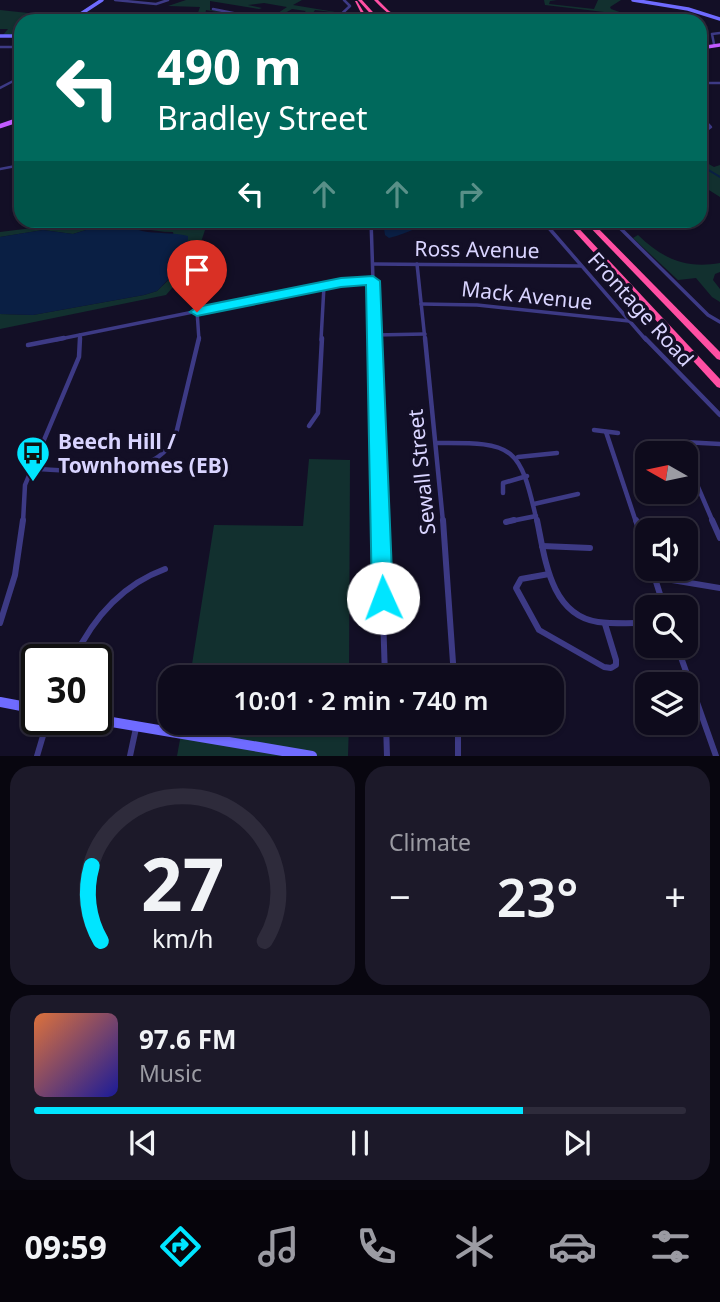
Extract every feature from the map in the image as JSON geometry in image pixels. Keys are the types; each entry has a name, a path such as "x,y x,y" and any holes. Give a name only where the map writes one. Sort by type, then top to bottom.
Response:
{"highway":[{"path":"358,0 372,14"},
{"path":"375,0 387,14"},
{"path":"375,0 392,14"},
{"path":"574,228 718,382"},
{"path":"594,228 720,357"}],"main road":[{"path":"707,45 720,44"}],"street":[{"path":"80,14 102,0"},
{"path":"115,0 153,4 168,0"},
{"path":"341,14 350,6 344,0"},
{"path":"633,0 672,6 699,14"},
{"path":"213,9 238,14"},
{"path":"714,44 712,34 720,33"},
{"path":"2,81 10,83"},
{"path":"0,88 14,81"},
{"path":"371,228 385,665"},
{"name":"Frontage Road","path":"549,228 630,321 720,415"},
{"name":"Frontage Road","path":"620,228 708,315 720,322"},
{"name":"Ross Avenue","path":"373,264 581,266"},
{"name":"Sewall Street","path":"417,264 437,443 453,665"},
{"path":"28,345 324,286 373,281"},
{"path":"309,426 318,413 324,286"},
{"name":"Mack Avenue","path":"421,304 477,305 630,321"},
{"path":"32,469 135,468 164,455 176,433 200,334 197,312"},
{"path":"375,335 425,334"},
{"path":"0,623 15,575 24,522 23,494 79,357 80,335"},
{"path":"594,430 618,433"},
{"path":"606,432 635,518"},
{"path":"437,443 495,445 517,457 527,476 554,590 564,604 587,620 605,624 635,623"},
{"path":"698,443 720,444"},
{"path":"517,457 557,453"},
{"path":"503,493 503,484 507,480 527,476"},
{"path":"698,487 720,538"},
{"path":"534,504 578,494"},
{"path":"506,522 536,516"},
{"path":"542,546 590,548"},
{"path":"82,644 90,629 119,595 146,576 164,569"},
{"path":"549,574 521,579 516,588 539,631 604,667 611,668 616,665 616,660 605,624"},
{"path":"678,581 720,588"},
{"path":"681,658 716,756"},
{"path":"0,702 21,706"},
{"path":"112,722 312,756"},
{"path":"130,756 137,727"},
{"path":"37,756 43,735"},
{"path":"386,735 387,756"},
{"path":"458,735 458,756"}],"green space":[{"path":"186,0 302,0 293,5 341,13 315,10 313,13 319,14 302,14 306,11 292,9 283,14 276,14 287,7 264,3 248,5 262,8 259,9 210,1 210,10 231,14 206,10 205,14 198,14 200,7 168,6"},
{"path":"544,0 557,0 550,1 549,4 594,9 598,0 621,0 610,7 625,14 607,14 545,5"},
{"path":"0,10 74,14 14,14 14,34 3,35 8,29 0,29"},
{"path":"707,163 714,167 720,165 720,197 707,189"},
{"path":"32,228 107,228 73,234 43,230 0,237 0,232"},
{"path":"139,228 206,228 194,263 166,295 0,329 0,314 33,315 157,291 180,269 173,232"},
{"path":"638,235 666,256 676,260 696,265 720,263 720,272 715,274 713,280 720,289 720,302 712,297 696,278 678,280 633,238"},
{"path":"309,459 350,460 349,665 192,665 214,525 303,526"},
{"path":"181,735 349,735 348,756 177,756"}],"water":[{"path":"132,228 188,236 188,259 157,291 144,295 33,315 0,314 0,237 43,230 73,234 86,230"},
{"path":"384,228 417,228 389,238 385,235"}],"waterway":[{"path":"707,169 720,177"}],"place":[{"name":"Beech Hill / Townhomes (EB)","path":"33,483"}],"route":[{"path":"197,312 341,282 373,281 383,598"}]}
